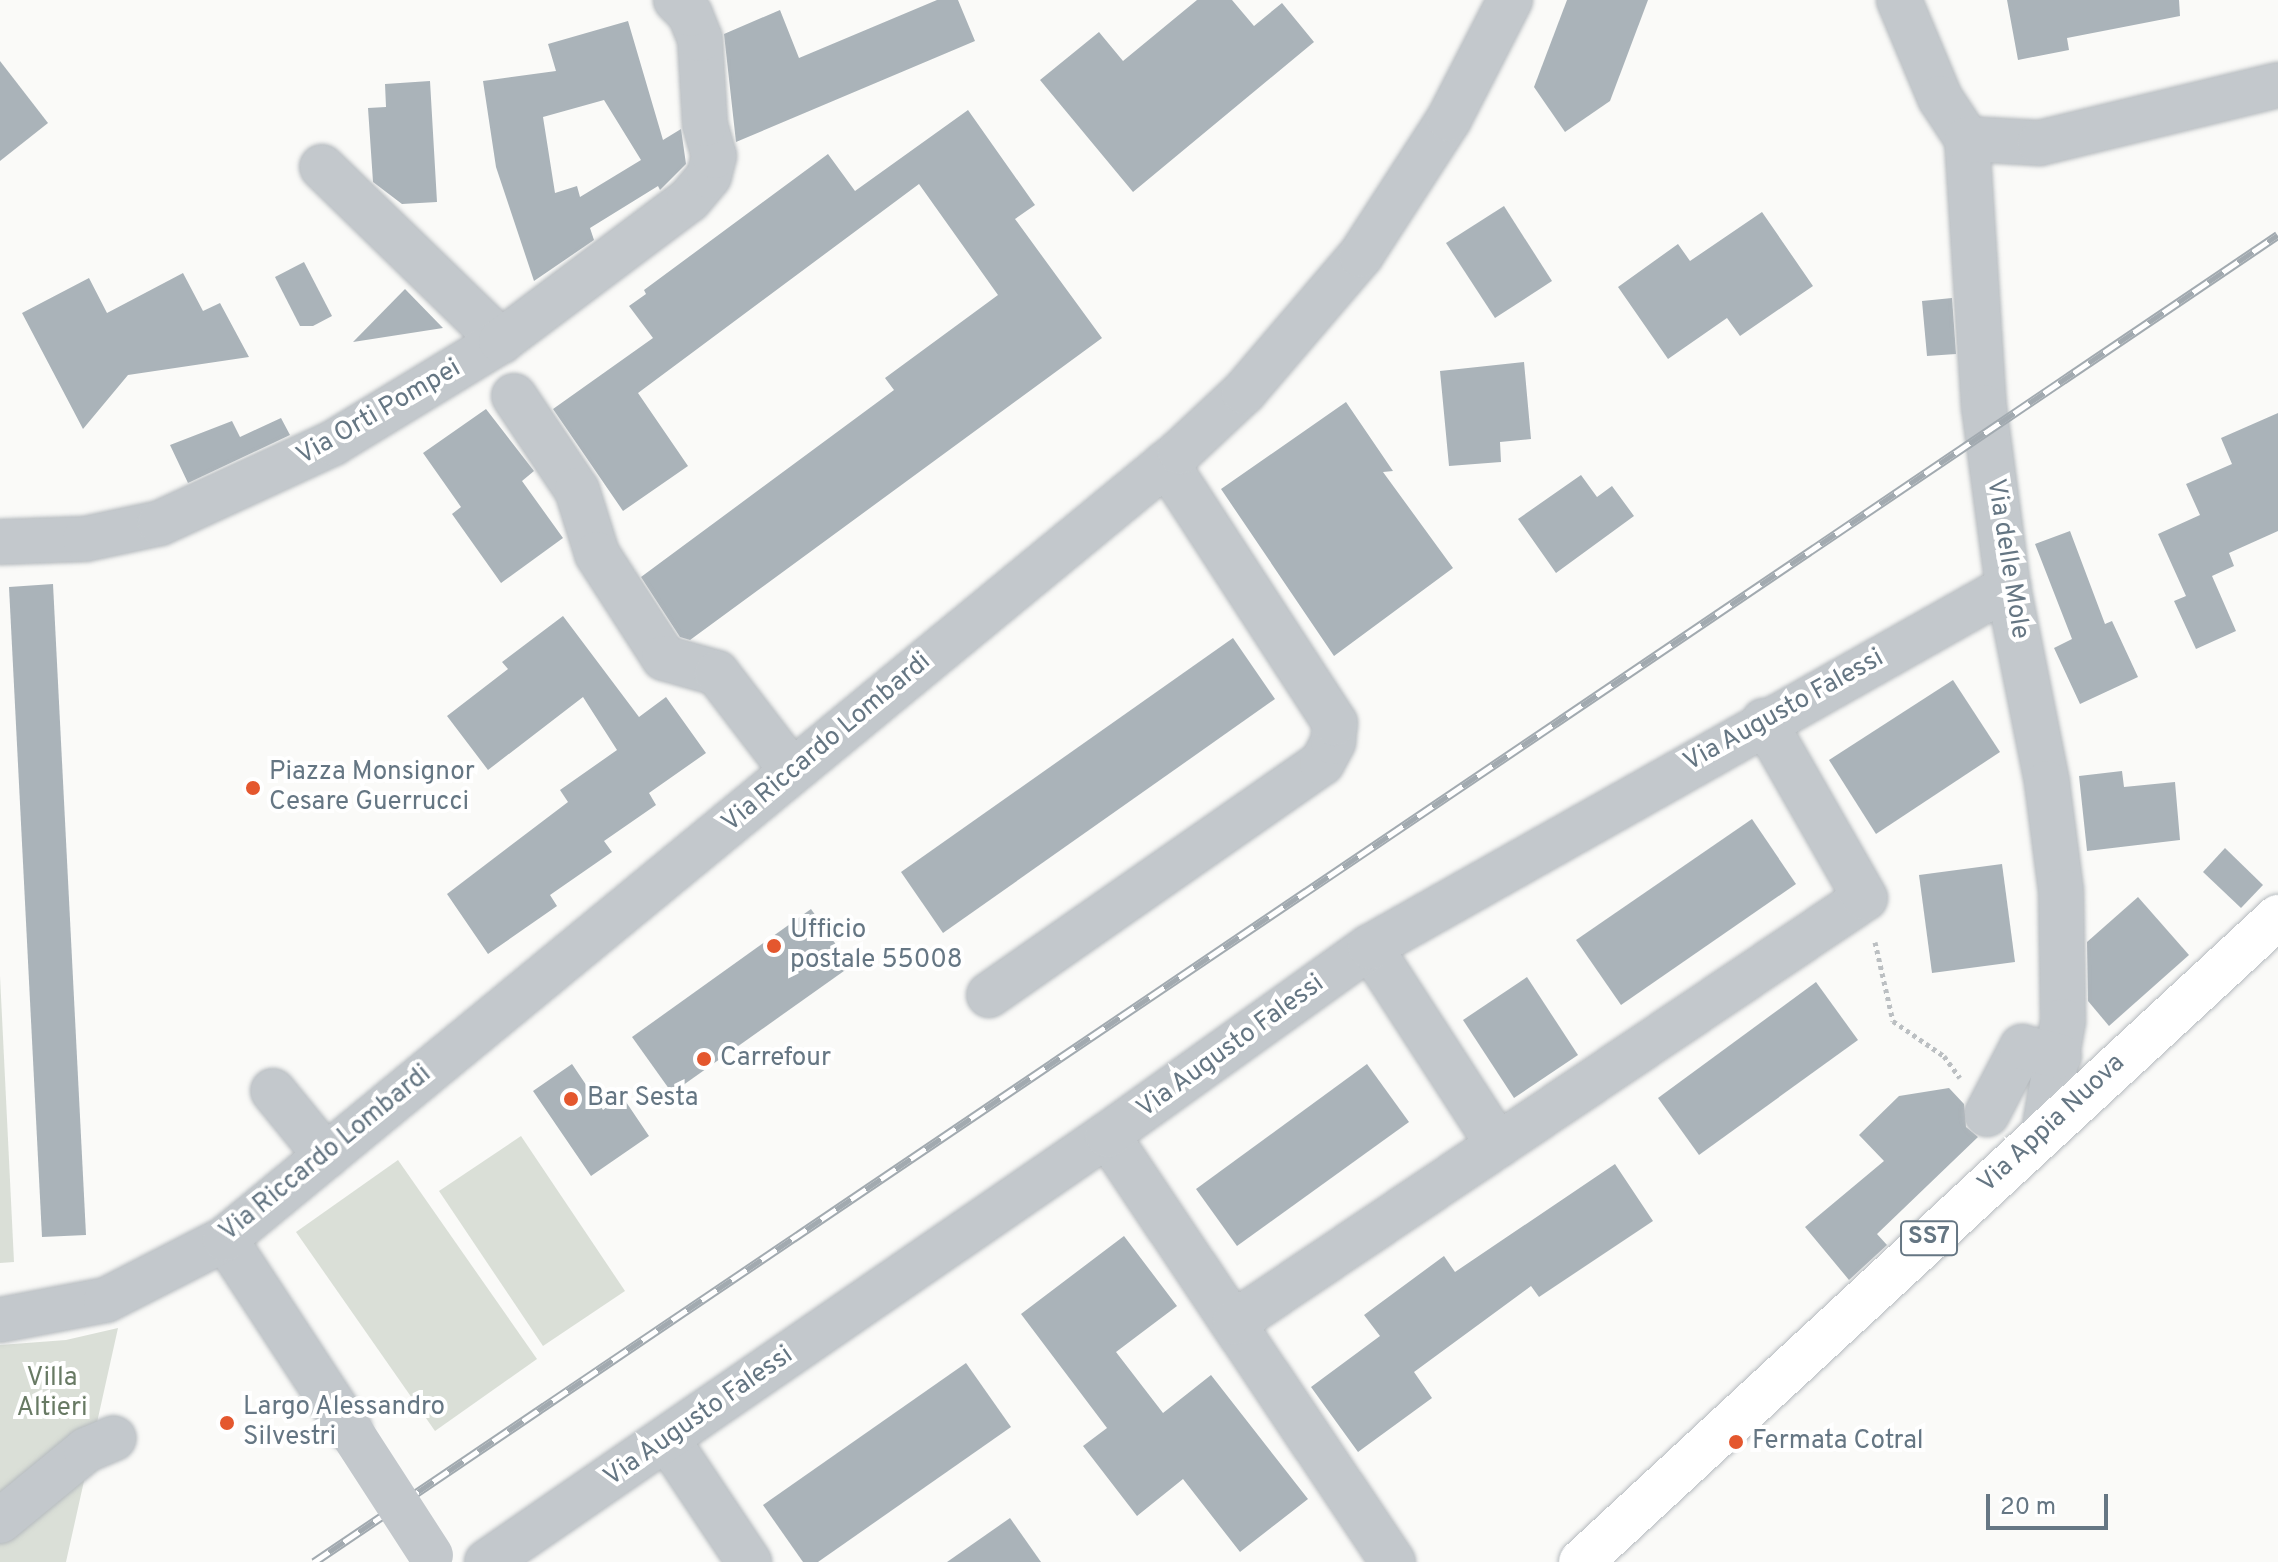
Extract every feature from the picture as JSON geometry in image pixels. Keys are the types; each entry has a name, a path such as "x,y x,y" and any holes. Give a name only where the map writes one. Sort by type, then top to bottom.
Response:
{"main road":[{"name":"Via Appia Nuova","path":"1581,1562 2278,917"}],"street":[{"name":"Via Orti Pompei","path":"0,542 85,539 182,515 333,443 501,341 689,200 709,176 714,156 705,124 700,39 690,14 676,0"},
{"path":"1899,0 1940,98 1967,139 2040,143 2278,85"},
{"name":"Via Riccardo Lombardi","path":"0,1320 106,1300 225,1239 1166,463 1244,392 1361,255 1449,119 1496,5"},
{"name":"Via delle Mole","path":"1967,139 1980,367 2008,587 2047,783 2061,891 2064,991 2059,1056 2044,1131"},
{"path":"322,167 501,341"},
{"path":"514,396 577,490 597,554 664,658 717,673 792,771"},
{"path":"989,995 1322,763 1333,742 1335,723 1166,463"},
{"name":"Via Augusto Falessi","path":"487,1562 1107,1135 1370,947 1764,721 2008,587"},
{"path":"1235,1322 1865,898 1764,721"},
{"path":"1370,947 1498,1145"},
{"path":"1987,1114 2022,1047 2059,1056"},
{"path":"273,1091 326,1156"},
{"path":"1107,1135 1393,1562"},
{"path":"225,1239 434,1558"},
{"path":"0,1521 86,1450 114,1438"},
{"path":"667,1439 749,1562"}],"path":[{"path":"1880,968 1893,1021 1944,1056 1987,1114"}],"green space":[{"path":"0,976 14,1262 0,1263"},
{"path":"521,1136 625,1291 543,1346 439,1191"},
{"path":"398,1160 537,1359 435,1431 296,1232"},
{"name":"Villa Altieri","path":"118,1328 66,1562 0,1562 0,1345 66,1340"}],"building":[{"path":"937,0 958,0 975,41 736,142 724,34 780,10 799,58"},
{"path":"1197,0 1232,0 1254,26 1282,3 1314,42 1133,192 1040,80 1099,32 1123,61"},
{"path":"1567,0 1648,0 1610,101 1565,132 1534,87"},
{"path":"2007,0 2179,0 2180,16 2067,38 2069,50 2018,60"},
{"path":"628,21 663,140 681,129 686,164 660,190 658,186 590,228 594,240 534,281 496,167 483,81 556,71 548,44","holes":["604,100 641,160 580,197 577,186 555,193 543,117"]},
{"path":"0,61 48,123 0,161"},
{"path":"430,81 437,202 402,204 373,182 368,108 386,107 385,84"},
{"path":"968,110 1035,205 1015,219 1102,338 690,640 680,637 641,577 894,390 885,378 998,295 919,184 638,393 688,466 623,511 553,409 653,338 629,306 646,294 644,290 828,154 855,191"},
{"path":"1504,206 1552,281 1495,318 1446,243"},
{"path":"1762,212 1813,286 1740,336 1727,318 1668,359 1618,287 1678,244 1690,261"},
{"path":"304,262 332,316 313,326 300,326 275,277"},
{"path":"183,273 203,311 220,303 249,357 128,375 83,429 22,313 89,278 107,313"},
{"path":"405,289 443,328 353,342"},
{"path":"1952,298 1956,354 1927,356 1922,301"},
{"path":"1524,362 1531,439 1500,442 1501,462 1449,466 1440,371"},
{"path":"1346,402 1393,471 1383,472 1453,568 1334,656 1221,489"},
{"path":"486,409 534,471 522,481 563,538 501,583 452,514 461,507 423,453"},
{"path":"2278,413 2278,531 2229,553 2234,566 2212,576 2236,631 2196,649 2174,601 2186,596 2158,534 2200,515 2186,484 2232,464 2221,438"},
{"path":"281,418 290,435 188,483 170,445 232,421 240,437"},
{"path":"1581,475 1597,497 1612,486 1634,516 1556,573 1518,519"},
{"path":"2070,531 2105,624 2112,621 2138,677 2080,704 2054,648 2072,639 2035,544"},
{"path":"53,584 86,1235 42,1237 9,587"},
{"path":"563,616 639,717 666,697 706,753 649,793 656,805 604,841 612,852 550,895 557,906 488,954 447,894 568,802 560,790 617,750 583,697 488,770 447,716 508,669 502,662"},
{"path":"1233,638 1275,699 943,933 901,872"},
{"path":"1953,680 2000,752 1876,834 1829,760"},
{"path":"2122,771 2124,787 2175,782 2180,840 2087,851 2079,776"},
{"path":"1752,819 1796,884 1621,1005 1576,940"},
{"path":"2225,848 2263,885 2241,908 2203,872"},
{"path":"2002,864 2015,962 1932,973 1919,875"},
{"path":"2138,897 2189,955 2109,1026 2088,1001 2087,942"},
{"path":"811,909 851,966 672,1093 632,1037"},
{"path":"1527,977 1578,1055 1514,1098 1463,1020"},
{"path":"1816,982 1858,1040 1699,1155 1658,1098"},
{"path":"572,1064 603,1110 622,1096 649,1136 591,1176 533,1091"},
{"path":"1367,1064 1409,1122 1237,1246 1196,1189"},
{"path":"1949,1088 1964,1104 1966,1127 1978,1137 1877,1234 1887,1245 1849,1280 1805,1227 1884,1161 1859,1135 1899,1096"},
{"path":"1615,1164 1653,1221 1539,1297 1531,1286 1414,1372 1432,1398 1358,1452 1311,1387 1380,1336 1364,1315 1444,1256 1455,1272"},
{"path":"1124,1236 1177,1306 1116,1352 1163,1413 1211,1375 1308,1499 1240,1552 1183,1479 1137,1516 1083,1446 1107,1428 1021,1314"},
{"path":"966,1363 1011,1427 818,1562 803,1562 763,1505"},
{"path":"1010,1518 1041,1562 947,1562"}],"railway":[{"path":"314,1562 2278,235"}],"place":[{"name":"Piazza Monsignor Cesare Guerrucci","path":"253,788"},
{"name":"Ufficio postale 55008","path":"774,946"},
{"name":"Carrefour","path":"704,1059"},
{"name":"Bar Sesta","path":"571,1099"},
{"name":"Largo Alessandro Silvestri","path":"227,1423"},
{"name":"Fermata Cotral","path":"1736,1442"}]}
